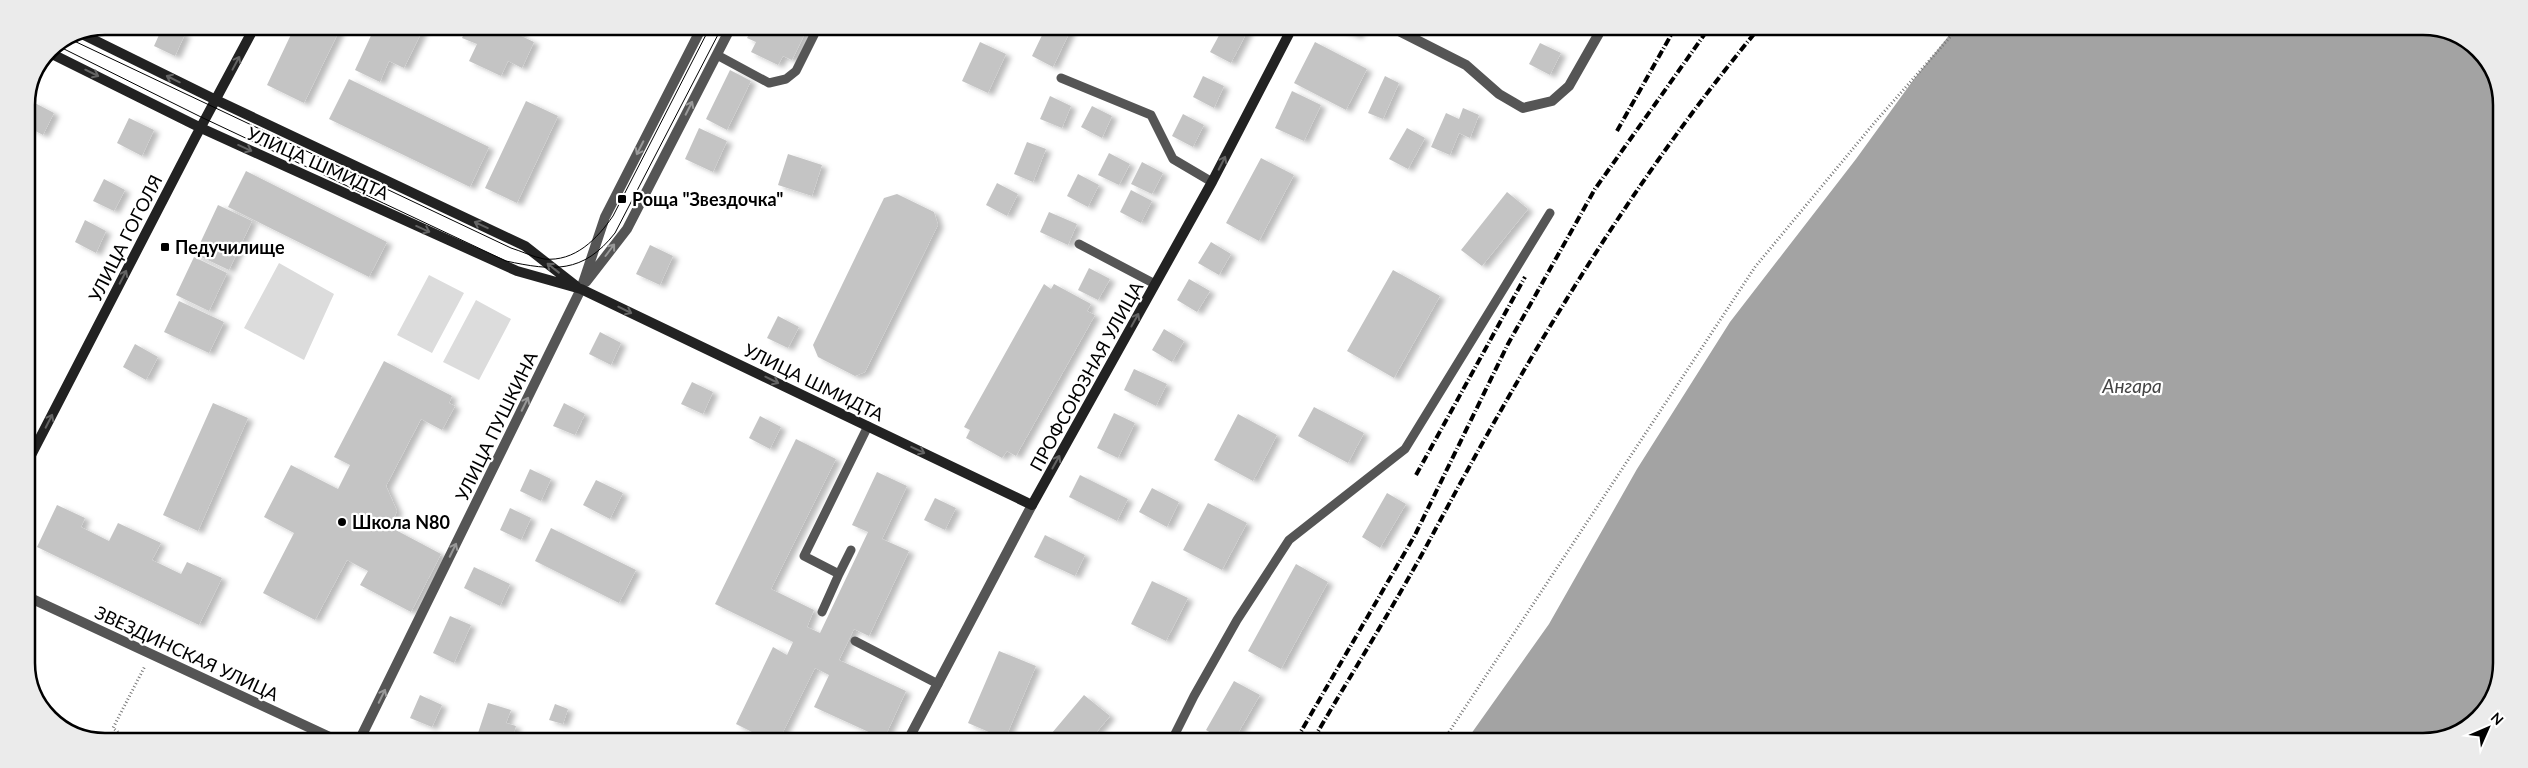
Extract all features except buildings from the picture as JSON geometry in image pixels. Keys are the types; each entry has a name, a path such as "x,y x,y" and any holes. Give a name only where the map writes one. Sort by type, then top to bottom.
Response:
{"street":[{"name":"УЛИЦА ГОГОЛЯ","path":"35,448 250,35"},
{"name":"УЛИЦА ПУШКИНА","path":"363,733 581,289 605,217 698,35"},
{"name":"УЛИЦА ПУШКИНА","path":"581,289 626,229 727,35"},
{"name":"ПРОФСОЮЗНАЯ УЛИЦА","path":"912,733 1032,505 1212,182 1288,35"},
{"path":"1407,35 1466,65 1499,94 1523,108 1552,101 1569,86 1598,35"},
{"name":"УЛИЦА ШМИДТА","path":"88,37 216,100 525,246 581,289"},
{"name":"УЛИЦА ШМИДТА","path":"55,55 201,128 517,271 581,289 1032,505"},
{"name":"ЗВЕЗДИНСКАЯ УЛИЦА","path":"35,600 321,733"}],"lane":[{"path":"717,55 769,83 786,79 796,71 814,35"},
{"path":"1061,78 1151,115 1173,159 1212,182"},
{"path":"1176,733 1237,620 1289,540 1405,449 1550,212"},
{"path":"1080,244 1155,284"},
{"path":"840,574 804,556 868,426"},
{"path":"822,612 851,550"},
{"path":"855,641 938,684"}],"path":[{"path":"1448,733 1755,267 1874,122 1952,35"},
{"path":"119,733 113,728 151,654"}],"shaded area":[{"path":"279,263 334,294 304,360 244,328"},
{"path":"429,275 464,293 432,353 397,335"},
{"path":"476,300 511,319 479,380 443,362"}],"water":[{"name":"Ангара","path":"1949,35 2423,35 2441,37 2454,42 2473,55 2484,70 2492,91 2493,100 2493,663 2491,681 2480,703 2463,703 2463,721 2458,724 2446,729 2423,733 1472,733 1549,624 1637,469 1730,322 1856,159 1914,79"}],"tram line":[{"path":"75,42 511,248 540,258 555,259 566,257 584,247 600,233 613,216 706,35"},
{"path":"64,49 201,117 506,261 538,267 553,267 579,263 591,256 615,233 718,35"}],"railway":[{"path":"1617,131 1671,35"},
{"path":"1300,733 1415,535 1508,344 1595,189 1704,35"},
{"path":"1317,733 1405,585 1506,401 1584,272 1667,147 1753,35"},
{"path":"1416,475 1525,277"}],"place":[{"name":"Роща \"Звездочка\"","path":"622,199"},
{"name":"Педучилище","path":"165,247"},
{"name":"Школа N80","path":"342,522"}]}
